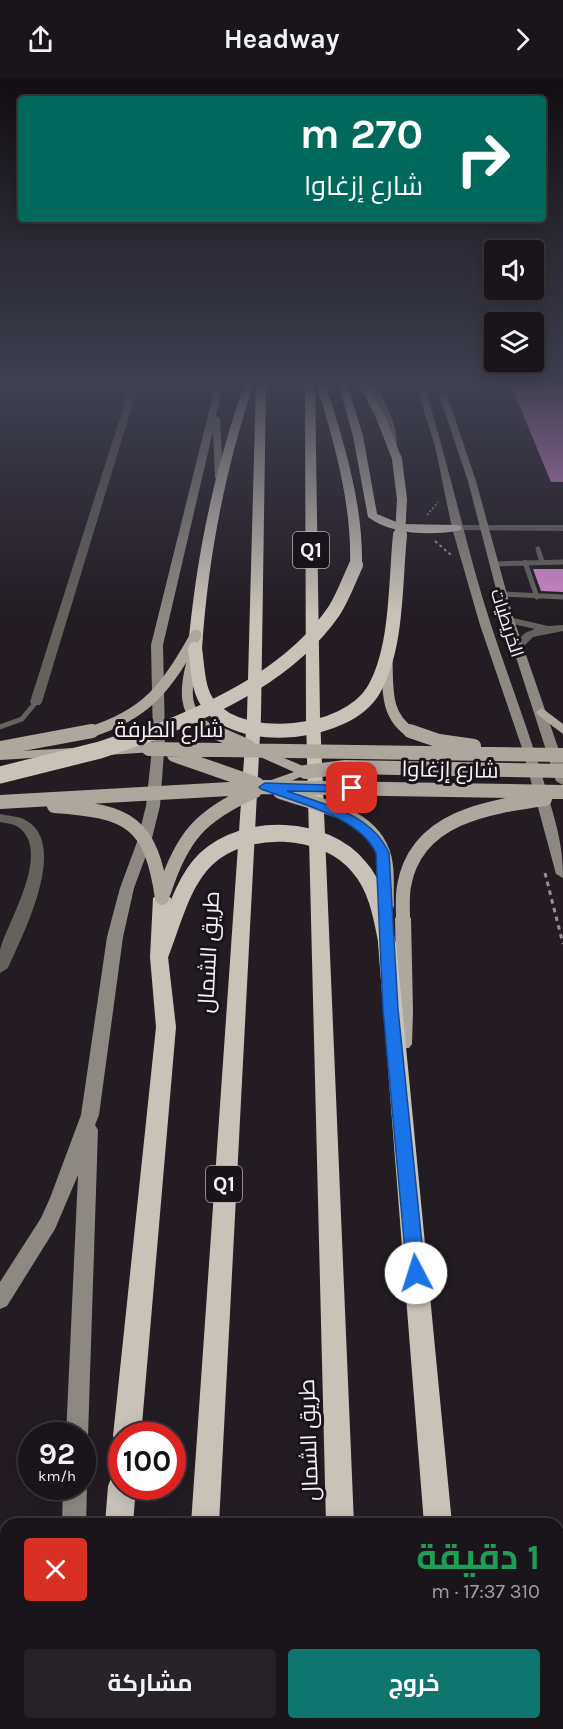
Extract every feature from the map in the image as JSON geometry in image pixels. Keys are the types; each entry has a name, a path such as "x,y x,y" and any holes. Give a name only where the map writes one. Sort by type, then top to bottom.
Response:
{"highway":[{"path":"225,460 219,478 205,555 196,642 204,695 214,710 244,725 279,730 321,725 355,711 374,689 387,658 402,506 397,460"},
{"name":"طريق الشمال","path":"205,1518 254,716 259,460"},
{"name":"طريق الشمال","path":"311,460 313,717 340,1518"},
{"path":"0,774 122,743 170,726 233,696 280,666 323,628 350,588 356,565 357,553 352,515 342,460"},
{"path":"362,460 372,515 380,521 400,526 457,528"},
{"path":"159,957 188,888 204,861 234,842 269,834 313,838 335,846 350,856 372,888 387,943 398,1010 399,1091 437,1518"},
{"path":"128,1422 166,1027 159,957 162,898"},
{"path":"119,1518 121,1500"}],"main road":[{"path":"78,1422 90,1116 115,937 127,888 144,842 153,806 159,739 157,645 202,460"},
{"path":"218,460 219,478"},
{"name":"الخريطيات","path":"442,460 457,528 486,625 528,748 563,874"},
{"name":"الخريطيات","path":"463,460 504,594 509,620 542,712 563,781"},
{"path":"0,748 80,733 130,716 159,693 196,642"},
{"path":"196,642 185,694 191,714 214,732 305,772 345,784 396,789"},
{"path":"387,658 391,711 397,722 406,729 440,741 548,755"},
{"path":"542,712 563,730"},
{"path":"149,749 196,761 351,819 376,838 384,863 387,943"},
{"name":"شارع الطرفة","path":"0,756 149,749 338,753"},
{"name":"شارع إزغاوا","path":"338,753 563,755"},
{"path":"162,898 175,856 193,828 225,805 305,772 345,767 563,771"},
{"path":"0,802 265,787"},
{"name":"شارع إزغاوا","path":"265,787 563,792"},
{"path":"398,1010 402,891 406,870 420,848 441,828 469,813 563,797"},
{"path":"0,802 86,808 127,821 143,834 152,848 162,898"},
{"path":"0,1300 48,1223 60,1198 90,1116"},
{"path":"74,1518 75,1500"}],"street":[{"path":"36,702 111,460"},
{"path":"457,528 563,528"},
{"name":"الخريطيات","path":"509,620 548,629"},
{"name":"الخريطيات","path":"518,646 529,635 548,629 563,628"},
{"path":"0,818 14,820 30,828 37,840 39,857 22,916 0,968"}],"lane":[{"path":"538,549 542,562"},
{"path":"525,562 537,597"},
{"path":"494,564 563,562"},
{"path":"504,594 563,597"},
{"path":"0,727 21,721 30,714 36,702"}],"building":[{"path":"542,460 563,460 563,482 551,482"},
{"path":"533,569 563,569 563,592 541,591"}],"route":[{"path":"352,788 265,787 357,822 376,838 383,853 391,1009 416,1273"}]}
